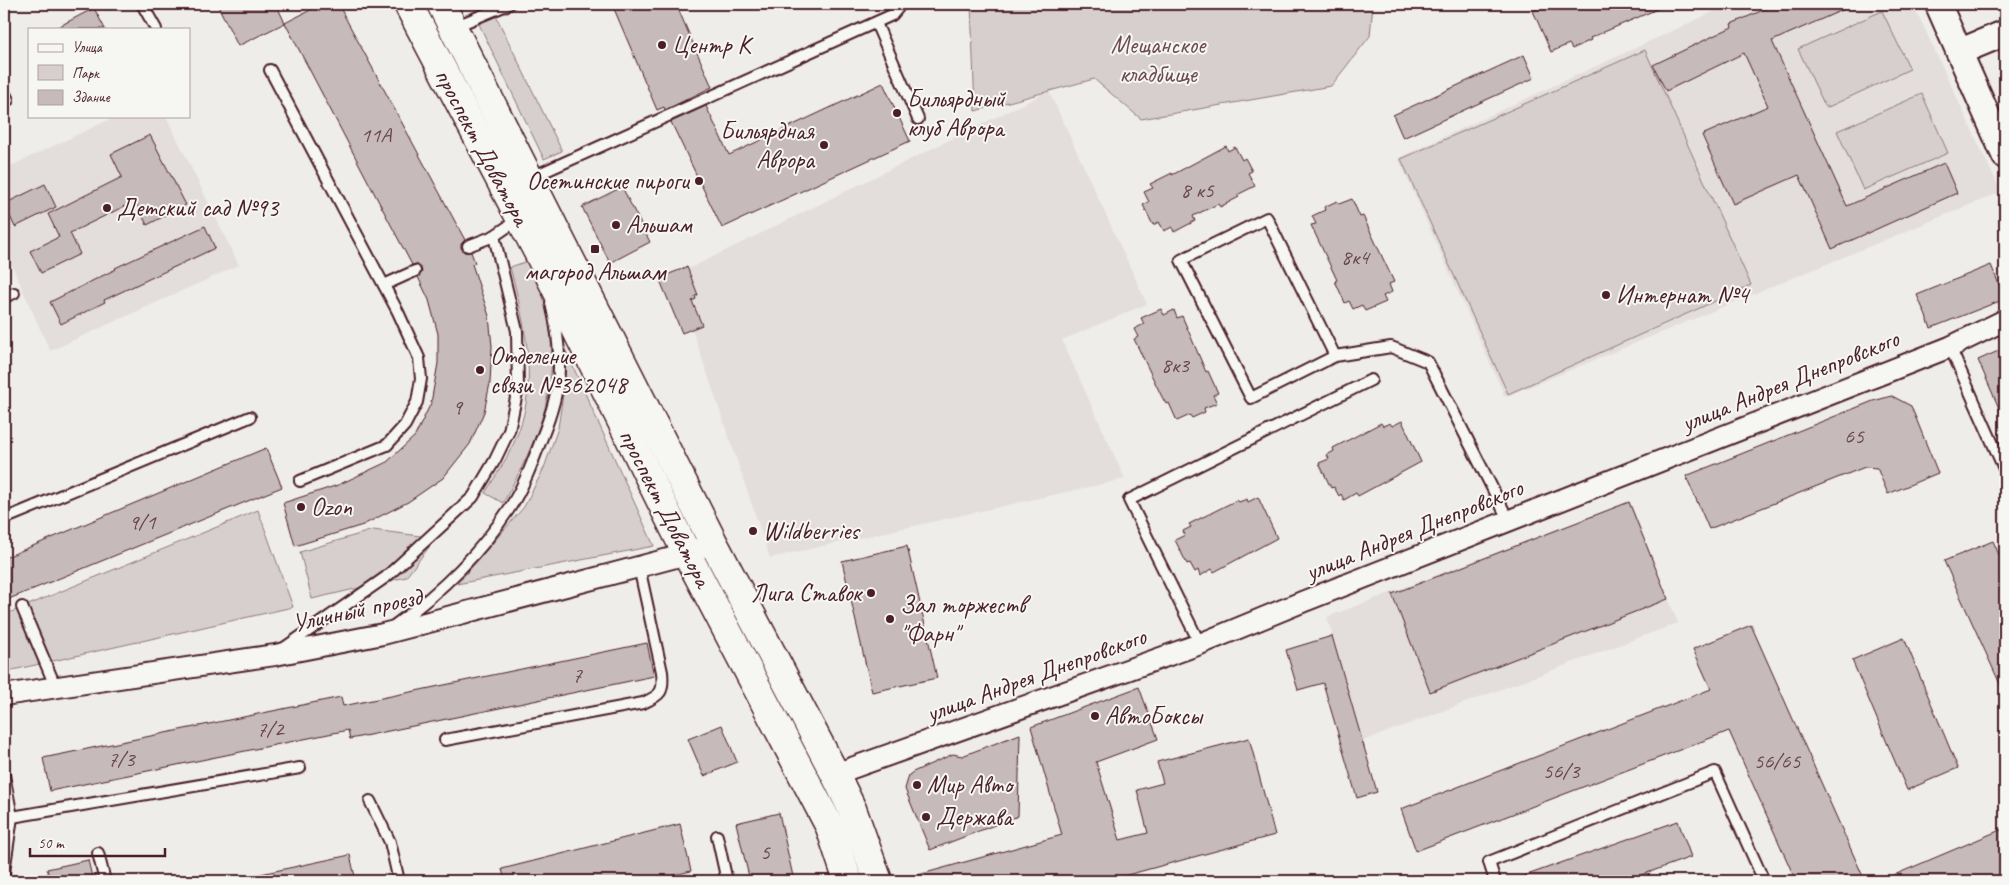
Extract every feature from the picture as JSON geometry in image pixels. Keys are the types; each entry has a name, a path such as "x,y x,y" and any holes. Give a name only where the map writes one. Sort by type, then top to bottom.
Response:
{"main road":[{"name":"проспект Доватора","path":"408,4 540,256 687,554 830,827 848,881"},
{"name":"проспект Доватора","path":"447,16 713,542 835,774 852,809 878,881"}],"street":[{"path":"1938,4 2005,156"},
{"path":"1959,52 2005,33"},
{"name":"улица Андрея Днепровского","path":"835,774 1200,644 1950,347 2005,320"},
{"name":"Уличный проезд","path":"4,695 274,655 383,634 687,554 713,542"}],"lane":[{"path":"142,4 155,28"},
{"path":"447,16 507,4"},
{"path":"529,178 892,15 901,4"},
{"path":"876,22 918,119"},
{"path":"270,70 384,285 419,358 421,379 417,402 405,425 386,445 300,481"},
{"path":"468,246 494,236 520,218"},
{"path":"1335,356 1267,218 1181,260 1252,398 1335,356 1391,347 1428,362 1509,521"},
{"path":"274,655 386,577 473,497 495,460 509,431 518,388 517,331 494,236"},
{"path":"383,634 430,600 461,570 509,510 528,474 548,422 560,368 556,326 540,256"},
{"path":"384,285 415,271"},
{"path":"4,297 14,293"},
{"path":"1950,347 2005,471"},
{"path":"1200,644 1129,500 1371,380"},
{"path":"4,519 250,417"},
{"path":"445,740 642,703 658,696 663,686 662,672 639,567"},
{"path":"22,607 56,688"},
{"path":"12,817 300,768"},
{"path":"1495,881 1489,862 1715,772 1764,881"},
{"path":"4,776 12,817 4,872"},
{"path":"370,802 390,842 399,881"},
{"path":"717,836 727,881"},
{"path":"98,853 105,881"}],"shaded area":[{"name":"Интернат №4","path":"1730,4 1913,4 2001,192 1505,397 1398,158"},
{"path":"1049,91 1147,304 1062,340 1125,479 770,558 674,276"},
{"name":"Детский сад №93","path":"113,118 167,118 239,265 50,351 4,248 4,169"},
{"path":"1630,501 1678,623 1363,741 1327,617"}],"green space":[{"name":"Мещанское кладбище","path":"971,4 1373,4 1370,36 1331,86 1141,119 1094,79 975,111"},
{"path":"1882,11 1910,69 1826,108 1798,49"},
{"path":"495,14 562,151 544,159 478,22"},
{"path":"1645,50 1751,285 1508,394 1401,159"},
{"path":"1922,94 1948,153 1863,190 1837,131"},
{"path":"531,260 547,311 552,364 544,411 537,433 503,503 485,493 515,441 524,413 528,392 527,350 524,329 510,267"},
{"path":"566,351 654,546 457,584 524,507 544,468 558,428 565,381"},
{"path":"258,510 293,607 4,672 4,615"},
{"path":"373,530 436,538 406,577 312,599 300,552"}],"building":[{"path":"217,4 276,4 285,23 238,46"},
{"path":"322,4 338,4 465,240 461,244 461,248 464,252 471,252 475,263 472,264 489,316 492,346 490,383 484,412 470,444 443,478 408,502 363,525 295,546 283,503 338,485 387,462 415,436 431,403 438,363 438,334 429,300 418,277 422,272 421,268 416,264 412,265 285,23"},
{"name":"Центр К","path":"612,4 676,4 712,87 665,110 664,107 657,110"},
{"path":"1550,4 1669,4 1590,38 1591,40 1572,49 1569,44 1551,52 1533,11"},
{"path":"1777,4 1856,4 1772,41 1847,206 1944,163 1957,193 1832,249 1799,175 1733,204 1702,135 1768,106 1744,53 1666,91 1653,65 1732,27 1731,24"},
{"path":"94,8 104,28 56,28"},
{"path":"1524,55 1534,78 1403,138 1393,115"},
{"name":"Бильярдная Аврора","path":"883,83 910,141 722,228 671,122 706,106 729,155"},
{"path":"150,135 186,205 147,225 135,201 70,233 80,254 41,273 30,251 59,237 48,214 122,177 111,154"},
{"path":"1226,146 1228,151 1235,147 1242,160 1245,158 1252,171 1248,173 1255,186 1237,195 1239,197 1220,207 1218,204 1193,216 1195,221 1174,232 1172,227 1164,231 1159,222 1153,225 1143,205 1149,202 1144,192 1153,188 1150,184 1172,173 1172,175"},
{"path":"45,184 56,207 15,227 4,204"},
{"name":"Альшам","path":"622,187 650,242 610,263 582,207"},
{"path":"1352,199 1360,217 1363,216 1394,282 1389,284 1392,292 1383,296 1386,302 1365,311 1362,305 1353,309 1349,301 1345,303 1335,281 1337,280 1311,225 1316,224 1312,216 1325,210 1324,207 1337,201 1339,204"},
{"path":"205,226 215,248 104,300 105,302 61,324 50,302 115,268"},
{"path":"1991,265 2005,299 1931,328 1917,295"},
{"path":"687,267 698,295 692,301 702,325 682,333 659,278"},
{"path":"1161,309 1164,315 1174,310 1177,318 1182,316 1206,372 1208,371 1218,393 1213,395 1217,403 1204,408 1205,412 1192,418 1190,415 1177,421 1169,403 1166,404 1162,397 1134,339 1138,337 1134,329 1144,324 1141,318"},
{"path":"2005,348 2005,422 1978,360"},
{"path":"1892,396 1911,406 1938,473 1888,494 1877,468 1865,467 1709,529 1686,476 1873,401"},
{"path":"1402,421 1421,462 1358,496 1356,493 1344,500 1341,494 1339,496 1334,487 1331,488 1319,463 1329,459 1327,455 1334,451 1333,448 1381,423 1383,426 1390,423 1392,426"},
{"path":"266,448 282,487 4,601 4,558"},
{"path":"1258,497 1277,538 1214,572 1212,569 1200,576 1198,570 1195,572 1190,563 1187,564 1175,540 1185,535 1183,531 1191,527 1189,524 1237,500 1239,502 1247,499 1248,502"},
{"path":"1629,502 1668,599 1430,692 1392,594"},
{"path":"1993,541 2005,568 2005,695 1944,561"},
{"name":"Зал торжеств \"Фарн\"","path":"907,546 937,678 872,692 842,561"},
{"path":"1751,625 1865,881 1796,881 1729,731 1416,851 1401,809 1711,689 1693,649"},
{"path":"1332,636 1377,792 1357,798 1323,683 1298,690 1286,650"},
{"path":"1904,638 1958,768 1907,790 1852,660"},
{"path":"647,643 654,676 350,739 348,730 50,791 43,758 341,697 343,706"},
{"path":"1139,687 1158,739 1096,762 1120,840 1148,833 1137,790 1163,783 1157,762 1249,738 1275,835 1105,881 912,881 911,877 1062,835 1031,727"},
{"path":"722,725 737,762 704,776 688,739"},
{"path":"1020,734 1018,816 930,850 905,789 909,775 953,754 962,756"},
{"path":"779,813 794,881 750,881 736,823"},
{"path":"1678,821 1691,857 1625,881 1517,881 1516,879"},
{"path":"680,824 691,871 651,881 505,881 502,869"},
{"path":"2005,828 2005,881 1880,881"},
{"path":"350,855 356,881 257,881 256,875"},
{"path":"88,860 93,881 50,881 47,869"}],"place":[{"name":"Центр К","path":"662,45"},
{"name":"Бильярдный клуб Аврора","path":"897,113"},
{"name":"Бильярдная Аврора","path":"824,145"},
{"name":"Осетинские пироги","path":"699,181"},
{"name":"Детский сад №93","path":"107,208"},
{"name":"Альшам","path":"616,225"},
{"name":"магород Альшам","path":"595,249"},
{"name":"Интернат №4","path":"1606,295"},
{"name":"Отделение связи №362048","path":"480,370"},
{"name":"Ozon","path":"301,507"},
{"name":"Wildberries","path":"753,531"},
{"name":"Лига Ставок","path":"871,593"},
{"name":"Зал торжеств \"Фарн\"","path":"890,619"},
{"name":"АвтоБоксы","path":"1095,716"},
{"name":"Мир Авто","path":"917,785"},
{"name":"Держава","path":"926,817"}]}
